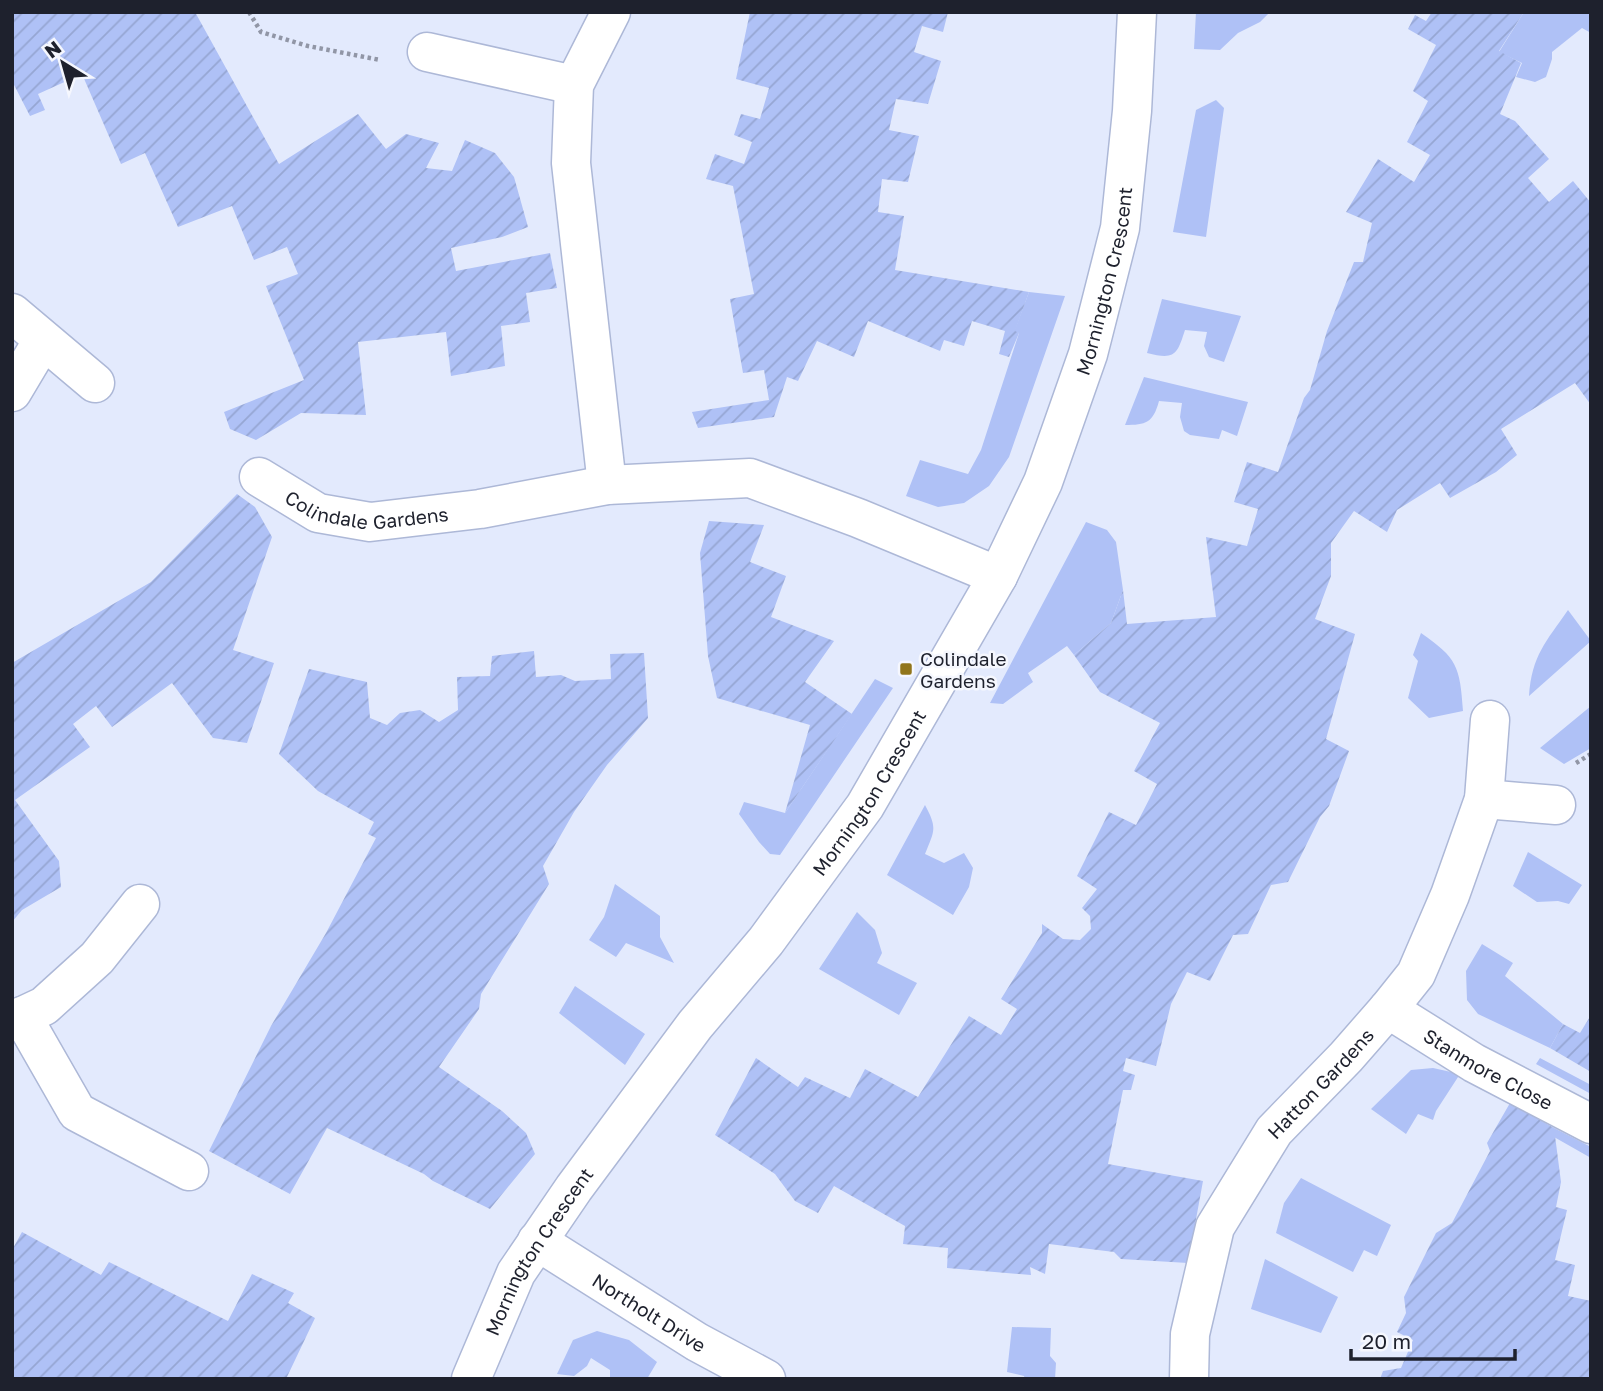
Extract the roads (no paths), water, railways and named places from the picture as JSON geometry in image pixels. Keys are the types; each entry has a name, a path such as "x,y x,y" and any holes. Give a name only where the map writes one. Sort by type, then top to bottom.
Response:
{"street":[{"path":"607,485 571,163 574,85 611,12"},
{"name":"Mornington Crescent","path":"471,1379 516,1273 537,1241 695,1025 765,941 865,806 998,576 1043,482 1052,457 1088,354 1120,228 1132,111 1137,12"},
{"path":"428,52 574,85"},
{"path":"12,313 94,383"},
{"path":"12,393 43,340"},
{"name":"Colindale Gardens","path":"259,477 318,513 370,522 480,509 607,485 750,478 858,518 998,576"},
{"name":"Hatton Gardens","path":"1189,1379 1190,1334 1215,1227 1274,1131 1346,1057 1416,974 1450,895 1484,799 1490,720"},
{"path":"1484,799 1556,805"},
{"path":"140,904 97,958 44,1006 17,1019 77,1112 189,1171"},
{"name":"Stanmore Close","path":"1388,1009 1474,1063 1591,1124"},
{"name":"Northolt Drive","path":"537,1241 697,1342 766,1379"}],"place":[{"name":"Colindale Gardens","path":"906,669"}]}
